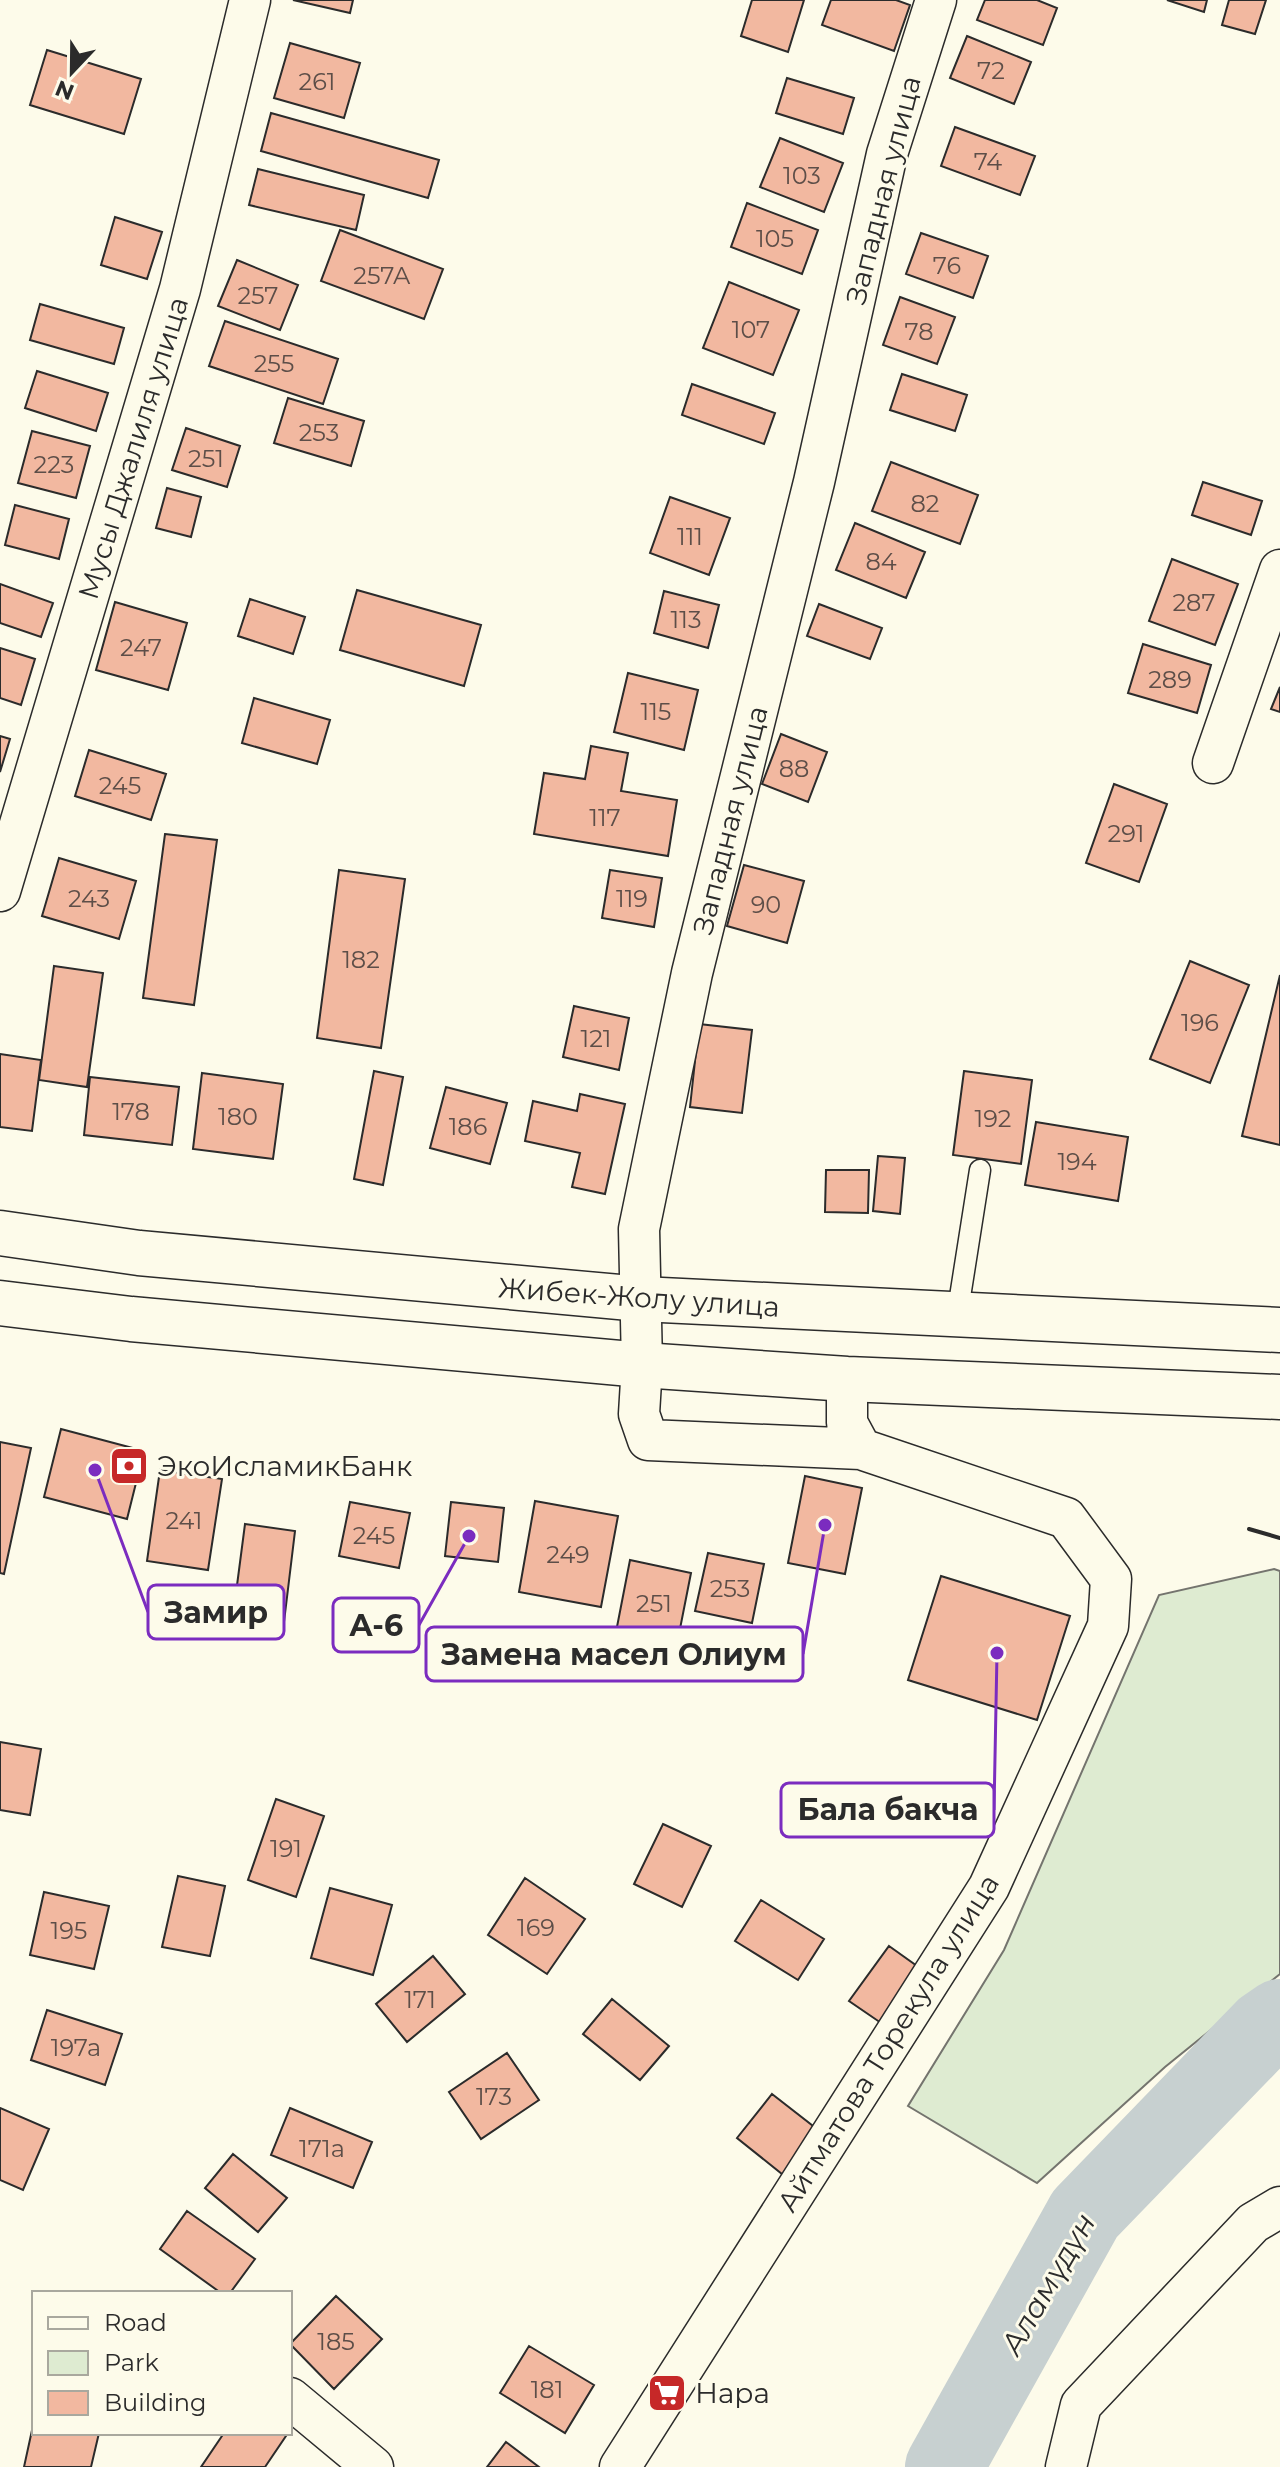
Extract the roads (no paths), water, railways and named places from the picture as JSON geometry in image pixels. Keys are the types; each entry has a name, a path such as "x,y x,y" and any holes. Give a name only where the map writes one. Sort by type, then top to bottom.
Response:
{"main road":[{"name":"Жибек-Жолу улица","path":"0,1233 139,1253 641,1299 1280,1330"},
{"path":"0,1303 131,1319 642,1365 847,1379 1280,1397"}],"street":[{"name":"Мусы Джалиля улица","path":"0,891 180,289 250,0"},
{"name":"Западная улица","path":"861,1449 648,1440 639,1414 642,1365 639,1229 692,973 814,482 887,154 936,0"},
{"path":"1213,763 1280,570"},
{"path":"847,1379 847,1423 861,1449"},
{"name":"Айтматова Торекула улица","path":"620,2467 989,1887 1108,1626 1111,1579 1066,1518 861,1449"},
{"path":"1066,2467 1081,2405 1253,2223 1280,2207"},
{"path":"292,2400 373,2467"}],"lane":[{"path":"957,1316 980,1170"}],"waterway":[{"name":"Аламүдүн","path":"944,2467 1085,2214 1264,2029 1280,2018"}],"place":[{"name":"ЭкоИсламикБанк","path":"129,1466"},
{"name":"Замир","path":"95,1470"},
{"name":"Замена масел Олиум","path":"825,1525"},
{"name":"А-6","path":"469,1536"},
{"name":"Бала бакча","path":"997,1653"},
{"name":"Нара","path":"667,2393"}]}
